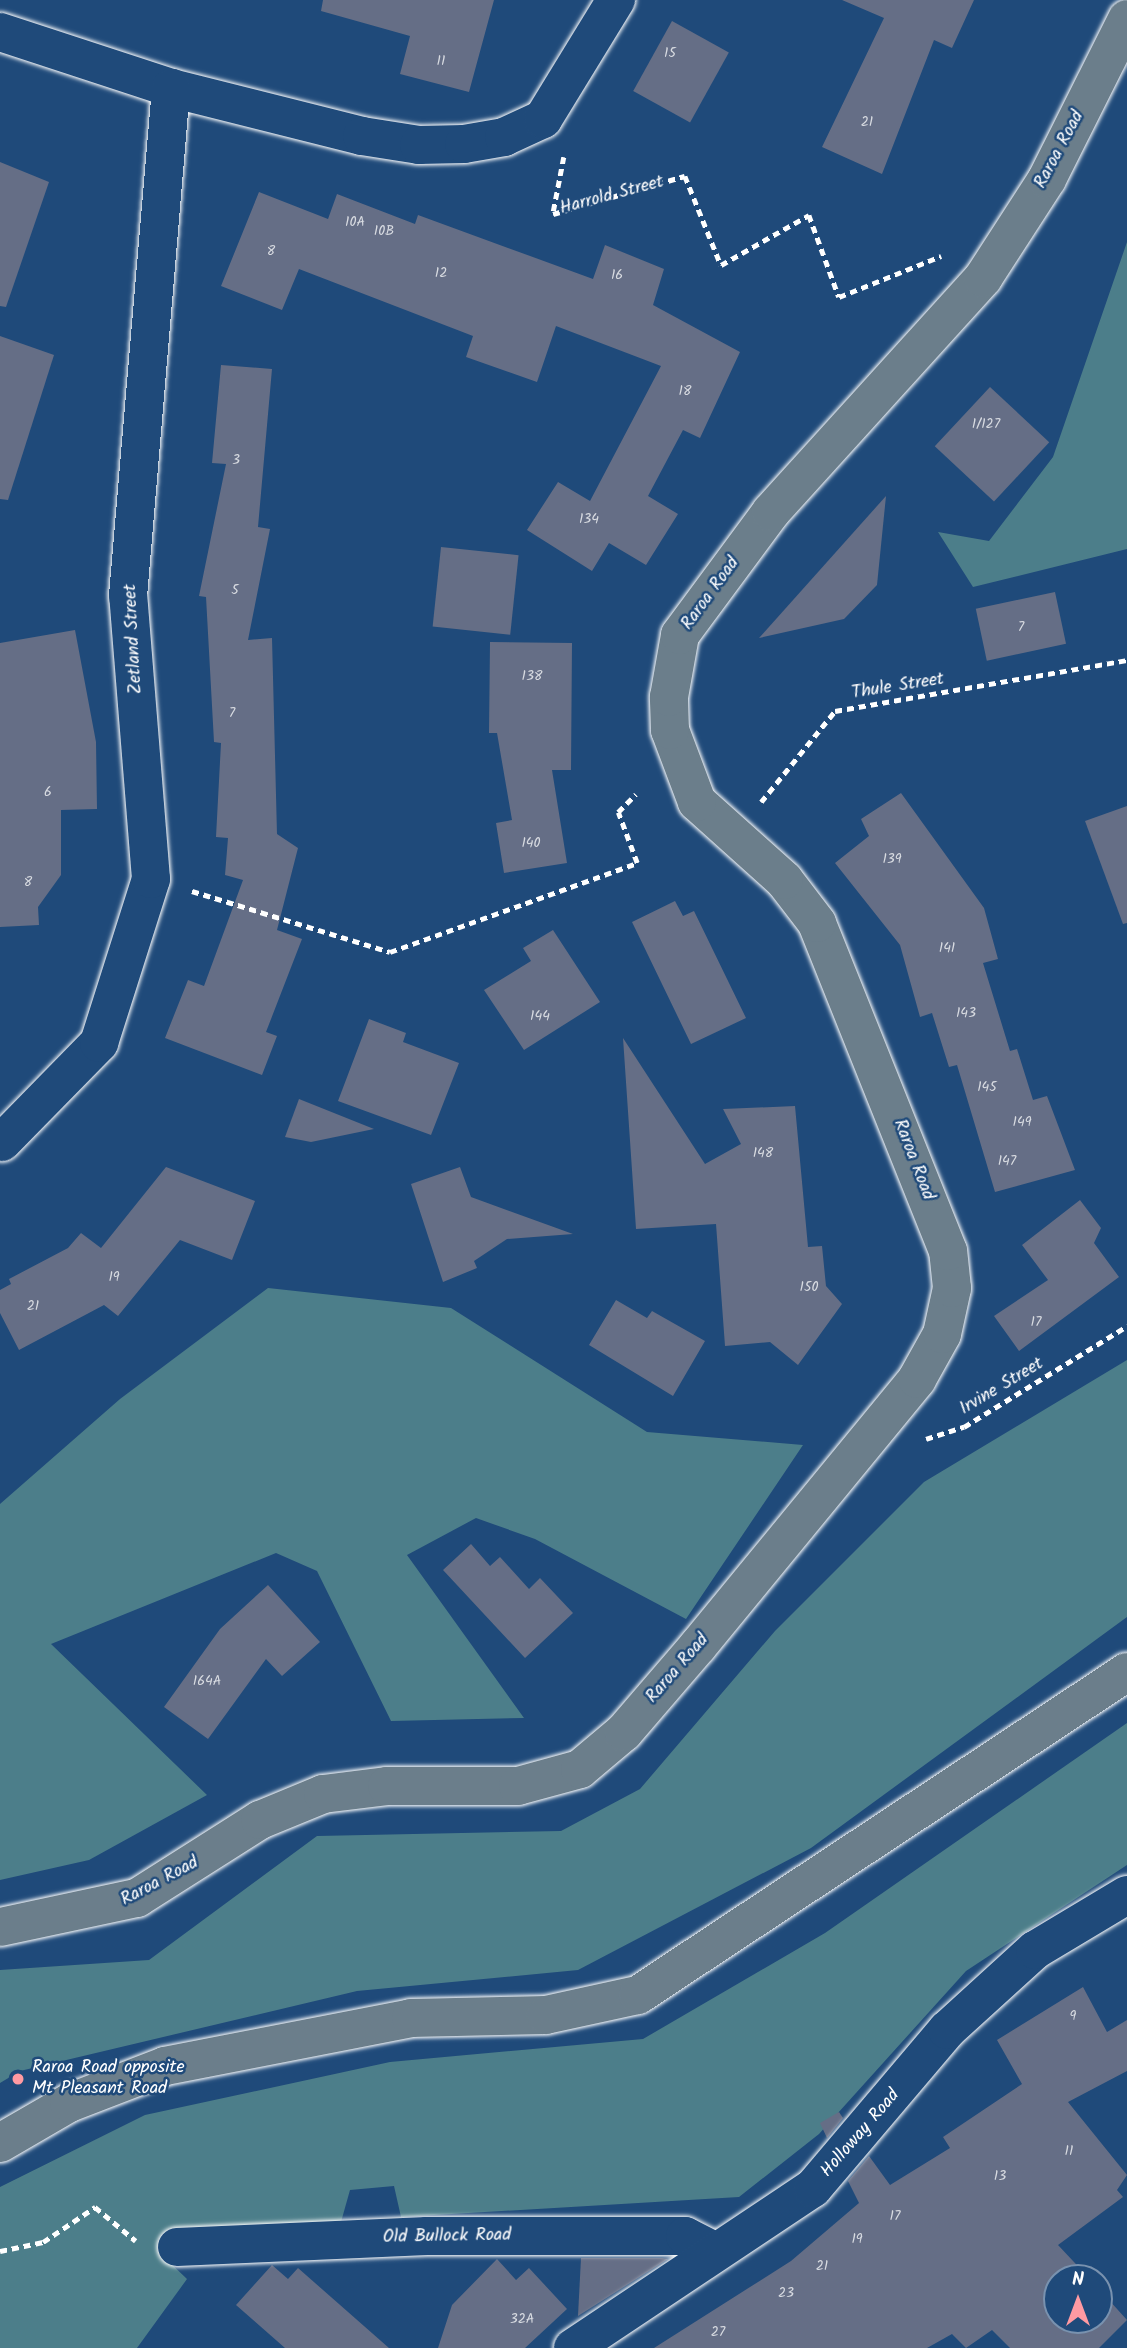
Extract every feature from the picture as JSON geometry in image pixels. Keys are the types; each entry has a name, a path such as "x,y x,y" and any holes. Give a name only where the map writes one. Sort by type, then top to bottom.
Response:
{"main road":[{"name":"Raroa Road","path":"0,1927 137,1898 260,1820 323,1794 387,1786 518,1786 580,1769 624,1732 890,1415 943,1334 952,1288 948,1251 817,923 783,880 733,839 697,802 670,730 680,635 771,512 982,278 1047,179 1127,19"},
{"path":"0,2143 69,2103 165,2066 411,2018 546,2015 638,1995 1127,1672"}],"street":[{"path":"0,32 171,88 419,145 505,137 543,119 616,0"},
{"name":"Zetland Street","path":"2,1142 99,1043 151,879 128,596 171,88"},
{"name":"Holloway Road","path":"573,2348 813,2188 947,2030 1035,1950 1127,1895"},
{"name":"Old Bullock Road","path":"177,2247 427,2236 685,2236 715,2251"}],"path":[{"name":"Harrold Street","path":"543,119 566,150 553,214 685,176 720,265 809,215 839,297 941,256 982,278"},
{"name":"Thule Street","path":"733,839 835,711 1127,660"},
{"path":"151,879 390,951 637,863 618,812 636,794"},
{"name":"Irvine Street","path":"890,1415 911,1437 924,1440 964,1427 1127,1326"},
{"path":"0,2250 43,2242 95,2207 144,2248 177,2247"}],"green space":[{"path":"1127,242 1127,549 973,587 938,532 989,541 1053,457"},
{"path":"268,1288 451,1308 647,1432 803,1445 686,1619 535,1539 476,1518 407,1555 524,1718 391,1721 317,1571 276,1553 51,1644 207,1795 89,1860 0,1880 0,1504 120,1399"},
{"path":"1127,1360 1127,1617 811,1848 578,1970 357,1991 20,2071 0,2083 0,1970 149,1960 317,1836 561,1831 640,1789 775,1631 924,1482"},
{"path":"1127,1723 1127,1865 966,1971 819,2134 739,2197 401,2217 394,2186 350,2190 341,2222 164,2257 187,2279 137,2348 0,2348 0,2187 145,2115 390,2062 643,2039 825,1933"}],"building":[{"path":"323,0 494,0 469,92 400,74 410,36 321,11"},
{"path":"842,0 974,0 952,48 934,40 882,174 822,147 884,18"},
{"path":"672,21 729,53 690,122 633,91"},
{"path":"0,162 49,182 6,307 0,306"},
{"path":"259,192 328,219 337,194 415,224 418,215 593,279 605,245 664,269 653,305 740,352 700,438 683,430 648,496 678,514 646,565 609,543 592,571 527,530 558,482 590,501 661,366 556,326 537,382 466,357 473,336 299,269 282,310 221,286"},
{"path":"0,336 54,355 8,500 0,499"},
{"path":"221,365 272,369 258,527 270,529 248,640 272,638 277,834 298,848 277,930 302,939 266,1032 277,1036 262,1075 165,1038 188,980 204,986 243,880 225,875 228,838 216,837 221,743 214,742 206,597 199,596 226,464 212,463"},
{"path":"990,387 1049,442 994,501 935,446"},
{"path":"886,496 877,585 844,619 759,638"},
{"path":"441,547 519,555 510,635 433,627"},
{"path":"1055,592 1066,644 987,661 976,609"},
{"path":"75,630 96,742 97,809 61,810 61,875 38,907 39,925 0,927 0,643"},
{"path":"490,642 572,643 571,770 552,770 567,863 504,873 496,823 512,820 497,733 489,733"},
{"path":"901,793 984,908 998,959 983,963 1010,1051 1017,1049 1033,1100 1047,1096 1075,1170 995,1192 957,1065 949,1067 932,1013 920,1017 900,945 835,863 869,836 861,819"},
{"path":"1127,806 1127,923 1123,924 1085,821"},
{"path":"675,901 683,916 694,911 746,1018 691,1044 632,922"},
{"path":"553,930 600,1002 524,1050 484,990 531,961 523,948"},
{"path":"369,1019 406,1033 403,1042 459,1063 431,1135 338,1101"},
{"path":"623,1038 705,1164 741,1144 723,1109 795,1106 808,1247 822,1246 826,1286 842,1304 798,1365 770,1342 725,1346 716,1224 636,1229"},
{"path":"299,1099 374,1129 311,1142 285,1137"},
{"path":"166,1167 255,1201 232,1260 180,1240 118,1316 104,1305 19,1350 0,1313 0,1290 11,1284 9,1279 68,1248 81,1233 101,1248"},
{"path":"460,1167 471,1197 573,1234 507,1239 474,1261 477,1268 443,1282 411,1184"},
{"path":"1080,1200 1101,1228 1094,1243 1119,1277 1019,1351 994,1316 1048,1280 1022,1245"},
{"path":"616,1300 647,1318 652,1311 705,1341 673,1396 589,1345"},
{"path":"471,1544 490,1566 500,1557 529,1589 540,1578 573,1613 525,1658 443,1570"},
{"path":"268,1585 320,1642 282,1676 266,1659 208,1739 164,1707 220,1629"},
{"path":"1083,1987 1107,2032 1127,2020 1127,2071 1068,2102 1127,2175 1117,2190 1123,2197 1058,2245 1076,2264 1043,2264 1043,2334 1113,2334 1099,2348 1010,2348 992,2330 966,2348 952,2334 927,2348 654,2348 791,2261 859,2203 848,2181 869,2156 890,2185 950,2148 943,2137 1022,2084 997,2040"},
{"path":"839,2112 843,2118 827,2138 820,2123"},
{"path":"581,2258 662,2258 668,2259 578,2316"},
{"path":"497,2259 516,2280 529,2268 567,2309 525,2348 438,2348 452,2305"},
{"path":"272,2265 288,2279 298,2268 389,2348 285,2348 236,2305"},
{"path":"1113,2304 1127,2320 1113,2334"}],"place":[{"name":"Raroa Road opposite Mt Pleasant Road","path":"18,2079"}]}
